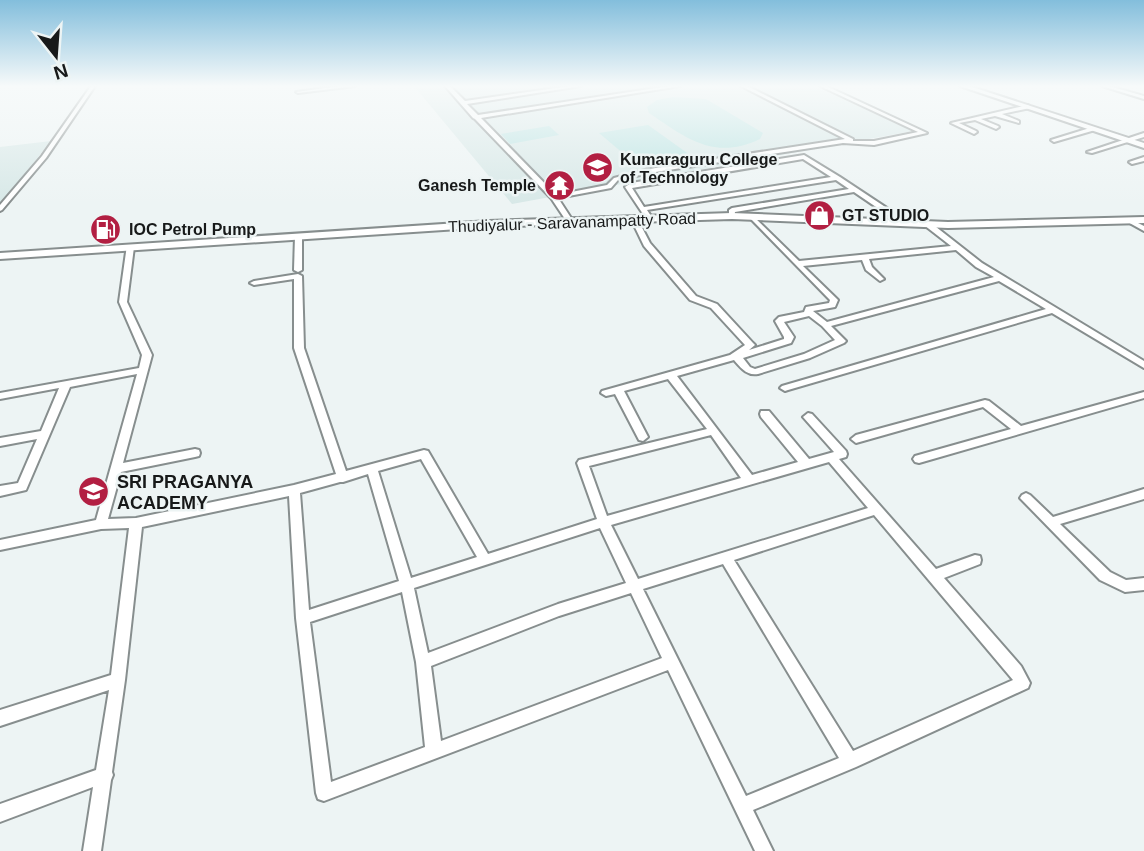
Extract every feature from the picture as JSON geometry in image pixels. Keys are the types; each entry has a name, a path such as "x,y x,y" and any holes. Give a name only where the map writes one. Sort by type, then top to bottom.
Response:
{"main road":[{"path":"1086,126 1144,146"},
{"name":"Thudiyalur - Saravanampatty Road","path":"0,256 489,224 635,219 646,214 928,225 1144,220"}],"street":[{"path":"0,209 44,157 66,126"},
{"path":"484,126 554,197 569,221"},
{"path":"820,126 852,142"},
{"path":"554,197 609,187 616,179 649,172 842,141 874,143 924,133 908,126"},
{"path":"960,126 974,132"},
{"path":"1054,140 1093,128"},
{"path":"1090,152 1144,135"},
{"path":"838,178 646,214 628,187 804,157 838,178 906,224"},
{"path":"1132,162 1144,159"},
{"path":"732,216 732,211 856,190"},
{"path":"752,217 834,300 832,304 809,309 808,313"},
{"path":"635,219 647,244 693,298 714,306 750,345 733,357 672,377 660,377 612,392 643,437"},
{"path":"1128,220 1144,229"},
{"path":"928,225 956,248 1001,278 1144,365"},
{"path":"298,238 298,270"},
{"path":"101,524 147,355 123,302 130,247"},
{"path":"797,264 956,248"},
{"path":"866,259 869,268 880,279"},
{"path":"254,283 298,276 299,348 343,478"},
{"path":"826,325 1001,278"},
{"path":"785,388 1053,310"},
{"path":"790,339 737,357 747,369 755,372 807,356 841,341 826,325 808,313 779,321 790,339 807,356"},
{"path":"0,396 143,370"},
{"path":"672,377 748,480"},
{"path":"0,491 22,487 66,384"},
{"path":"919,459 1144,395"},
{"path":"856,439 985,403 1020,431"},
{"path":"765,414 806,464"},
{"path":"303,618 575,530 842,454 808,417"},
{"path":"714,431 583,463 604,523 764,851"},
{"path":"0,442 45,434"},
{"path":"116,469 195,453"},
{"path":"0,545 101,524 136,523 294,490 424,454 485,560"},
{"path":"742,806 1023,683 1016,671 831,457"},
{"path":"372,470 407,586 423,662 434,751"},
{"path":"294,490 303,618 324,793 673,661"},
{"path":"1051,522 1144,494"},
{"path":"1026,498 1100,571 1116,583 1134,587 1144,584"},
{"path":"423,662 558,610 875,510"},
{"path":"92,851 118,680 136,523"},
{"path":"725,556 850,761"},
{"path":"933,576 975,560"},
{"path":"0,718 118,680"},
{"path":"0,813 105,775"}],"shaded area":[{"path":"447,126 901,126 913,131 512,204"},
{"path":"549,126 559,135 510,144 501,134"},
{"path":"649,126 690,155 637,165 599,133"},
{"path":"667,126 751,126 763,133 760,139 728,148 701,144"},
{"path":"51,141 42,152 0,208 0,147"}],"place":[{"name":"Kumaraguru College of Technology","path":"597,168"},
{"name":"Ganesh Temple","path":"559,185"},
{"name":"GT STUDIO","path":"819,215"},
{"name":"IOC Petrol Pump","path":"106,229"},
{"name":"SRI PRAGANYA ACADEMY","path":"94,492"}]}
